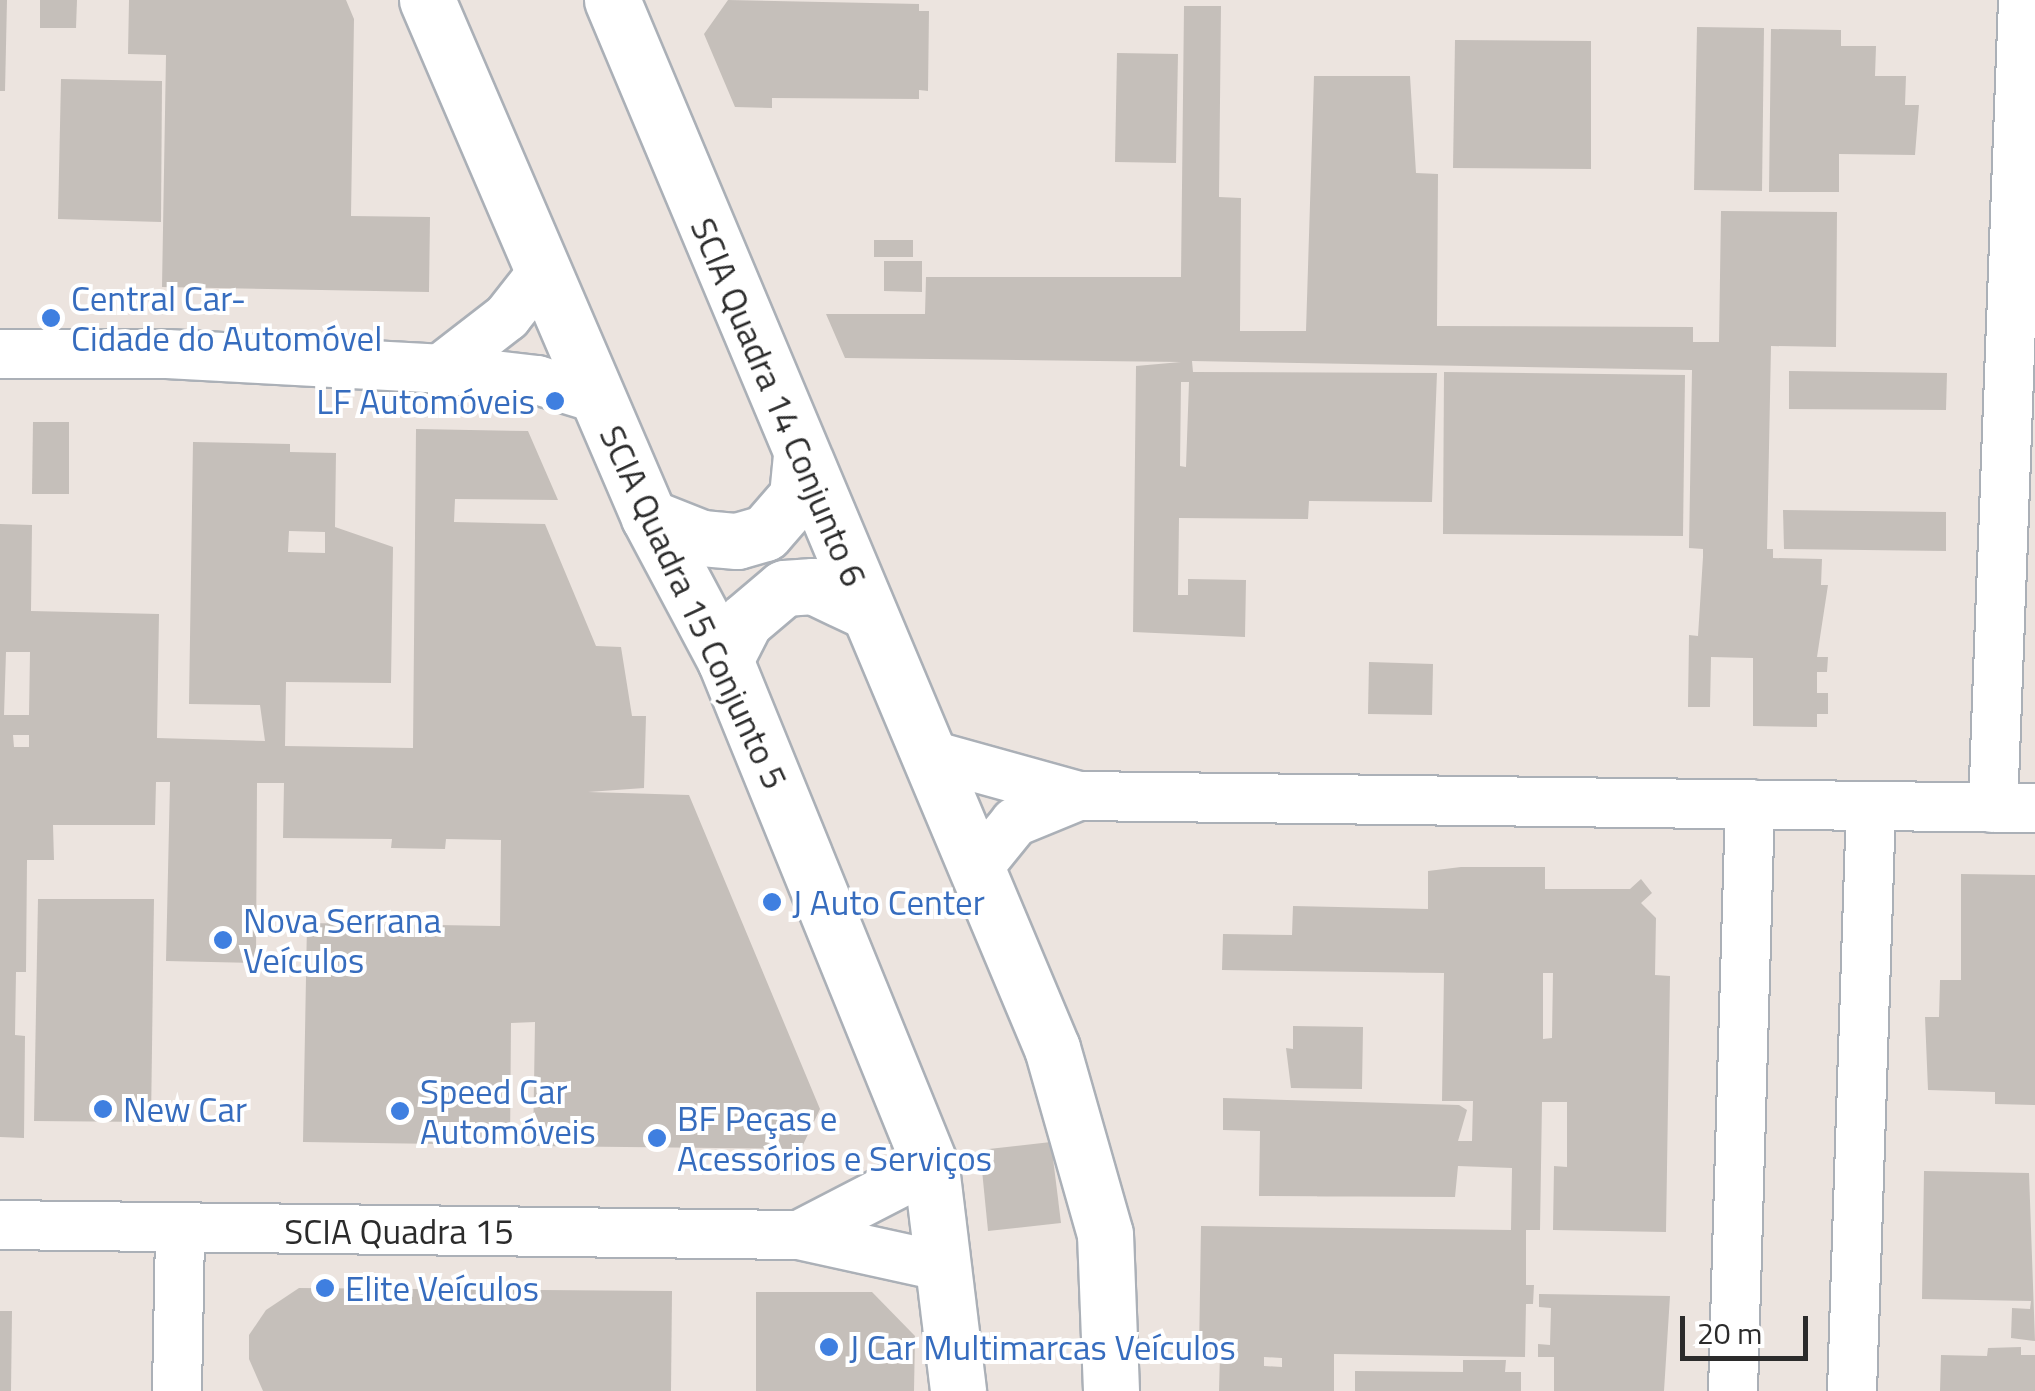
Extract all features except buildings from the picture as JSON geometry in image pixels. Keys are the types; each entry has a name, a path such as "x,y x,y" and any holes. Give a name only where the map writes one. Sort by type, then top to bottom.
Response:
{"main road":[{"name":"SCIA Quadra 15 Conjunto 5","path":"426,0 649,517 725,660 939,1217 958,1391"},
{"name":"SCIA Quadra 14 Conjunto 6","path":"612,0 800,455 950,803 1084,1139 1106,1234 1111,1391"},
{"path":"649,517 702,538 737,541 765,533 798,496 800,455"},
{"path":"725,660 745,621 784,588 813,586 866,611"}],"street":[{"path":"927,754 1078,796 2014,808 2023,0"},
{"path":"440,369 507,317 544,270"},
{"path":"0,354 166,354 440,369 537,380 599,399"},
{"path":"976,870 1014,822 1078,796"},
{"path":"1733,1391 1750,804"},
{"path":"1852,1391 1871,806"},
{"name":"SCIA Quadra 15","path":"798,1236 939,1217"},
{"name":"SCIA Quadra 15","path":"0,1224 180,1230 798,1236 939,1217"},
{"path":"177,1391 180,1230"}],"place":[{"name":"Central Car- Cidade do Automóvel","path":"51,318"},
{"name":"LF Automóveis","path":"555,401"},
{"name":"J Auto Center","path":"772,902"},
{"name":"Nova Serrana Veículos","path":"223,940"},
{"name":"New Car","path":"103,1109"},
{"name":"Speed Car Automóveis","path":"400,1111"},
{"name":"BF Peças e Acessórios e Serviços","path":"657,1138"},
{"name":"Elite Veículos","path":"325,1288"},
{"name":"J Car Multimarcas Veículos","path":"829,1347"}]}
